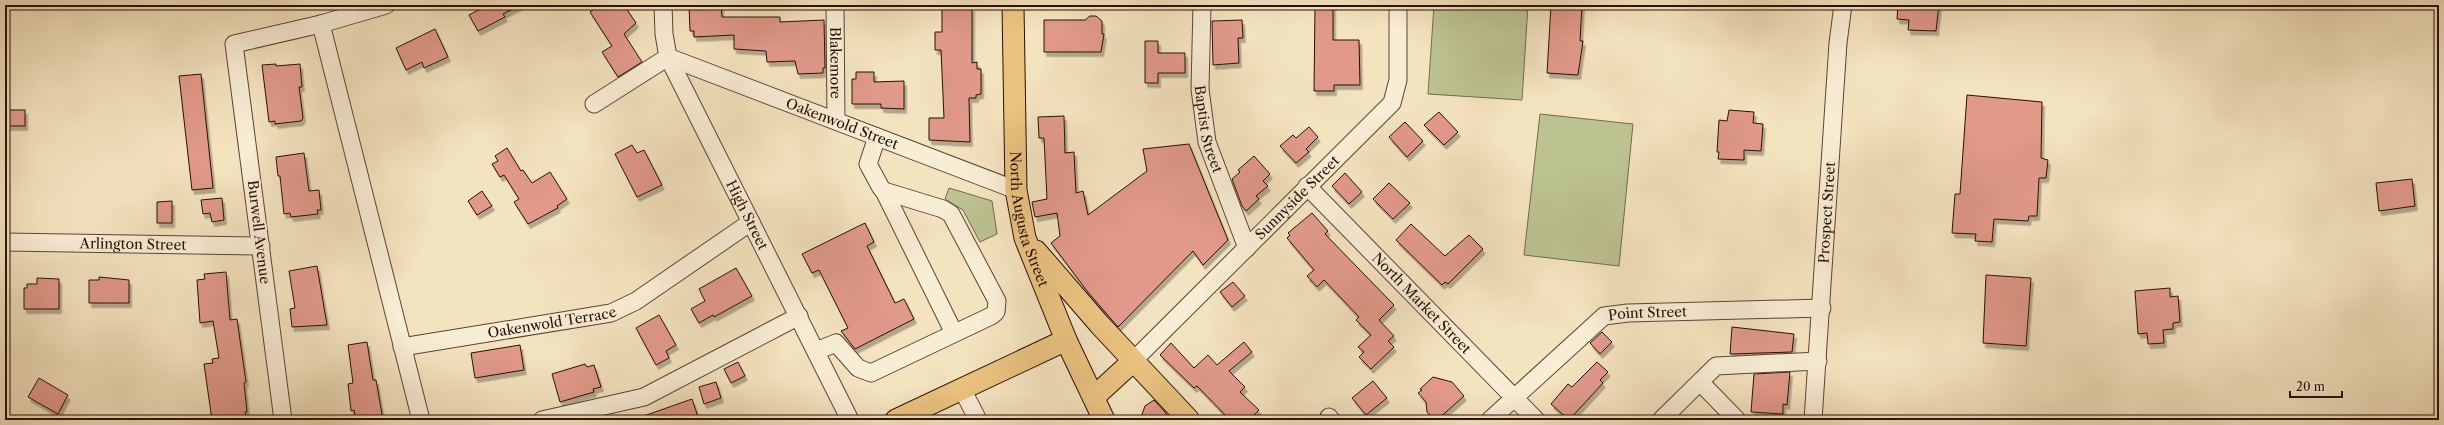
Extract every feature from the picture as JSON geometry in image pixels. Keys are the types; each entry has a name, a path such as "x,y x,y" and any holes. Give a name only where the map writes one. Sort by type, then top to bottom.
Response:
{"main road":[{"name":"North Augusta Street","path":"1013,5 1016,190 1025,238 1066,340 1104,420"},
{"path":"1025,238 1132,362 1189,420"},
{"path":"896,420 1066,340"},
{"path":"1094,397 1132,362"}],"street":[{"path":"386,5 321,24 421,420"},
{"name":"High Street","path":"663,5 664,34 668,57 850,420"},
{"name":"Blakemore","path":"835,5 836,121"},
{"name":"Baptist Street","path":"1202,5 1200,88 1208,142 1247,248"},
{"name":"Sunnyside Street","path":"1132,362 1307,186 1386,110 1394,97 1398,80 1398,5"},
{"name":"Prospect Street","path":"1813,420 1822,308 1838,43 1843,5"},
{"name":"Burwell Avenue","path":"283,420 234,44 321,24"},
{"path":"594,104 668,57"},
{"name":"Oakenwold Street","path":"668,57 1016,190"},
{"path":"877,137 868,164 870,170 884,191 954,334"},
{"name":"North Market Street","path":"1307,186 1536,420"},
{"path":"816,351 836,344 858,368 871,373 991,316 996,312 997,301 951,214 943,209 884,191"},
{"name":"Oakenwold Terrace","path":"402,347 611,313 636,301 751,222"},
{"name":"Arlington Street","path":"5,242 261,246"},
{"name":"Point Street","path":"1490,420 1604,316 1628,313 1822,308"},
{"path":"542,420 644,397 799,316"},
{"path":"1661,420 1716,366 1818,361"},
{"path":"1700,382 1736,420"},
{"path":"962,389 978,420"}],"green space":[{"path":"1434,5 1528,5 1522,100 1428,94"},
{"path":"1540,114 1633,124 1619,266 1524,255"},
{"path":"949,188 992,201 997,234 980,242 963,210 945,199"}],"building":[{"path":"488,5 521,5 503,14 505,17 478,31 469,15"},
{"path":"600,5 624,5 636,23 624,34 642,62 618,77 602,52 612,46 590,12"},
{"path":"689,5 721,5 722,17 780,17 780,22 824,20 825,68 823,68 823,73 798,74 795,61 767,62 766,51 734,49 734,35 694,37 694,31 690,31"},
{"path":"942,5 972,7 972,63 977,62 977,69 981,69 981,94 976,95 976,98 969,98 970,142 929,140 929,118 944,118 941,50 935,50 935,32 942,32"},
{"path":"1315,5 1333,5 1333,40 1359,40 1360,85 1334,85 1334,91 1314,91"},
{"path":"1551,5 1582,5 1580,41 1583,41 1578,75 1547,73"},
{"path":"1898,5 1939,5 1936,31 1908,30 1909,20 1897,19"},
{"path":"1090,16 1096,16 1102,21 1102,34 1104,34 1101,52 1044,52 1044,20 1085,20"},
{"path":"1242,20 1243,38 1238,38 1239,63 1213,65 1212,21"},
{"path":"435,29 448,57 424,68 422,62 406,70 396,48"},
{"path":"1145,41 1158,41 1158,53 1185,53 1185,73 1158,73 1158,83 1145,83"},
{"path":"276,64 276,66 300,64 302,87 299,87 303,118 301,121 275,124 275,121 269,122 262,65"},
{"path":"856,72 874,72 874,82 904,81 904,109 881,108 881,104 852,104 852,79 856,79"},
{"path":"201,74 213,188 192,190 179,76"},
{"path":"1967,95 2042,102 2041,158 2048,160 2046,178 2039,178 2037,216 2029,216 2028,221 1994,219 1992,242 1975,241 1976,234 1952,233 1955,194 1960,194"},
{"path":"5,110 25,110 25,126 5,126"},
{"path":"1729,110 1754,112 1753,123 1763,124 1761,151 1744,150 1744,160 1718,159 1719,120 1727,121"},
{"path":"1439,112 1458,132 1444,145 1424,125"},
{"path":"1064,116 1065,153 1074,152 1076,193 1083,191 1088,215 1147,171 1143,149 1189,144 1228,240 1203,265 1193,251 1118,327 1087,291 1051,243 1060,236 1057,213 1035,217 1032,202 1047,199 1044,138 1039,138 1038,117"},
{"path":"1405,122 1423,141 1407,157 1389,137"},
{"path":"1309,127 1318,137 1306,149 1309,152 1296,163 1280,146 1293,135 1296,138"},
{"path":"632,145 637,153 644,150 662,185 637,197 615,154"},
{"path":"507,148 521,171 523,170 532,183 550,172 567,199 557,206 558,208 528,224 514,202 519,199 504,175 500,177 492,164 498,161 495,156"},
{"path":"304,153 309,191 319,190 321,210 317,210 318,214 291,217 290,213 284,214 280,176 278,176 276,157"},
{"path":"1254,156 1270,174 1263,181 1268,186 1256,196 1259,199 1246,211 1242,206 1232,179 1240,172 1238,170"},
{"path":"1345,173 1362,192 1349,204 1332,186"},
{"path":"2412,179 2415,206 2379,211 2376,183"},
{"path":"1389,183 1410,203 1393,219 1373,199"},
{"path":"482,191 492,206 477,215 468,201"},
{"path":"222,198 224,220 212,222 210,213 203,214 201,200"},
{"path":"172,201 172,223 157,223 157,202"},
{"path":"1312,213 1328,231 1325,234 1394,305 1379,320 1394,336 1388,341 1394,347 1371,369 1359,357 1364,352 1358,347 1371,335 1356,320 1359,317 1324,280 1317,287 1307,276 1314,270 1287,238 1290,235 1288,233"},
{"path":"865,223 874,242 867,246 895,303 904,299 914,319 855,349 841,331 848,328 819,270 812,273 802,254"},
{"path":"1411,224 1445,256 1469,235 1483,249 1448,284 1445,282 1442,285 1396,240"},
{"path":"317,266 327,325 292,327 290,309 295,308 289,271"},
{"path":"736,268 752,296 714,317 713,315 699,323 691,309 705,301 699,289"},
{"path":"226,272 230,320 237,319 246,382 244,383 247,412 245,412 246,417 212,420 204,364 213,363 212,359 219,358 213,321 200,323 197,280 205,279 204,274"},
{"path":"1986,275 2031,278 2026,346 1983,343"},
{"path":"99,277 129,280 129,303 89,303 89,280 99,280"},
{"path":"37,278 59,279 59,309 24,309 24,288 27,288 27,284 37,284"},
{"path":"1233,282 1245,296 1232,307 1220,292"},
{"path":"2170,288 2170,297 2178,296 2180,322 2173,323 2173,329 2163,330 2164,343 2148,344 2147,333 2138,334 2135,291"},
{"path":"659,315 676,345 666,351 669,358 656,365 636,328"},
{"path":"1732,327 1794,334 1792,352 1730,354"},
{"path":"1602,332 1612,342 1600,354 1590,343"},
{"path":"367,342 373,380 376,380 383,420 356,420 354,410 351,411 348,384 353,383 348,345"},
{"path":"1244,342 1252,352 1229,371 1245,387 1240,392 1259,410 1249,420 1230,420 1197,386 1194,388 1160,355 1171,343 1194,368 1208,355 1217,365"},
{"path":"520,345 524,370 475,378 471,353"},
{"path":"738,362 745,376 731,383 724,369"},
{"path":"1597,362 1608,372 1600,380 1603,383 1569,420 1551,404 1568,384 1572,387"},
{"path":"585,364 587,367 594,365 601,387 593,389 594,392 560,402 552,374"},
{"path":"1790,372 1787,405 1783,404 1783,414 1751,412 1754,374"},
{"path":"1433,377 1452,382 1464,396 1437,420 1434,420 1427,412 1426,402 1418,393 1422,390 1420,389"},
{"path":"39,378 68,395 58,414 28,397"},
{"path":"1373,381 1387,398 1366,415 1352,398"},
{"path":"716,382 721,398 704,404 699,387"},
{"path":"692,399 699,420 638,420 638,418"},
{"path":"1154,400 1170,420 1140,420 1145,406"}]}
